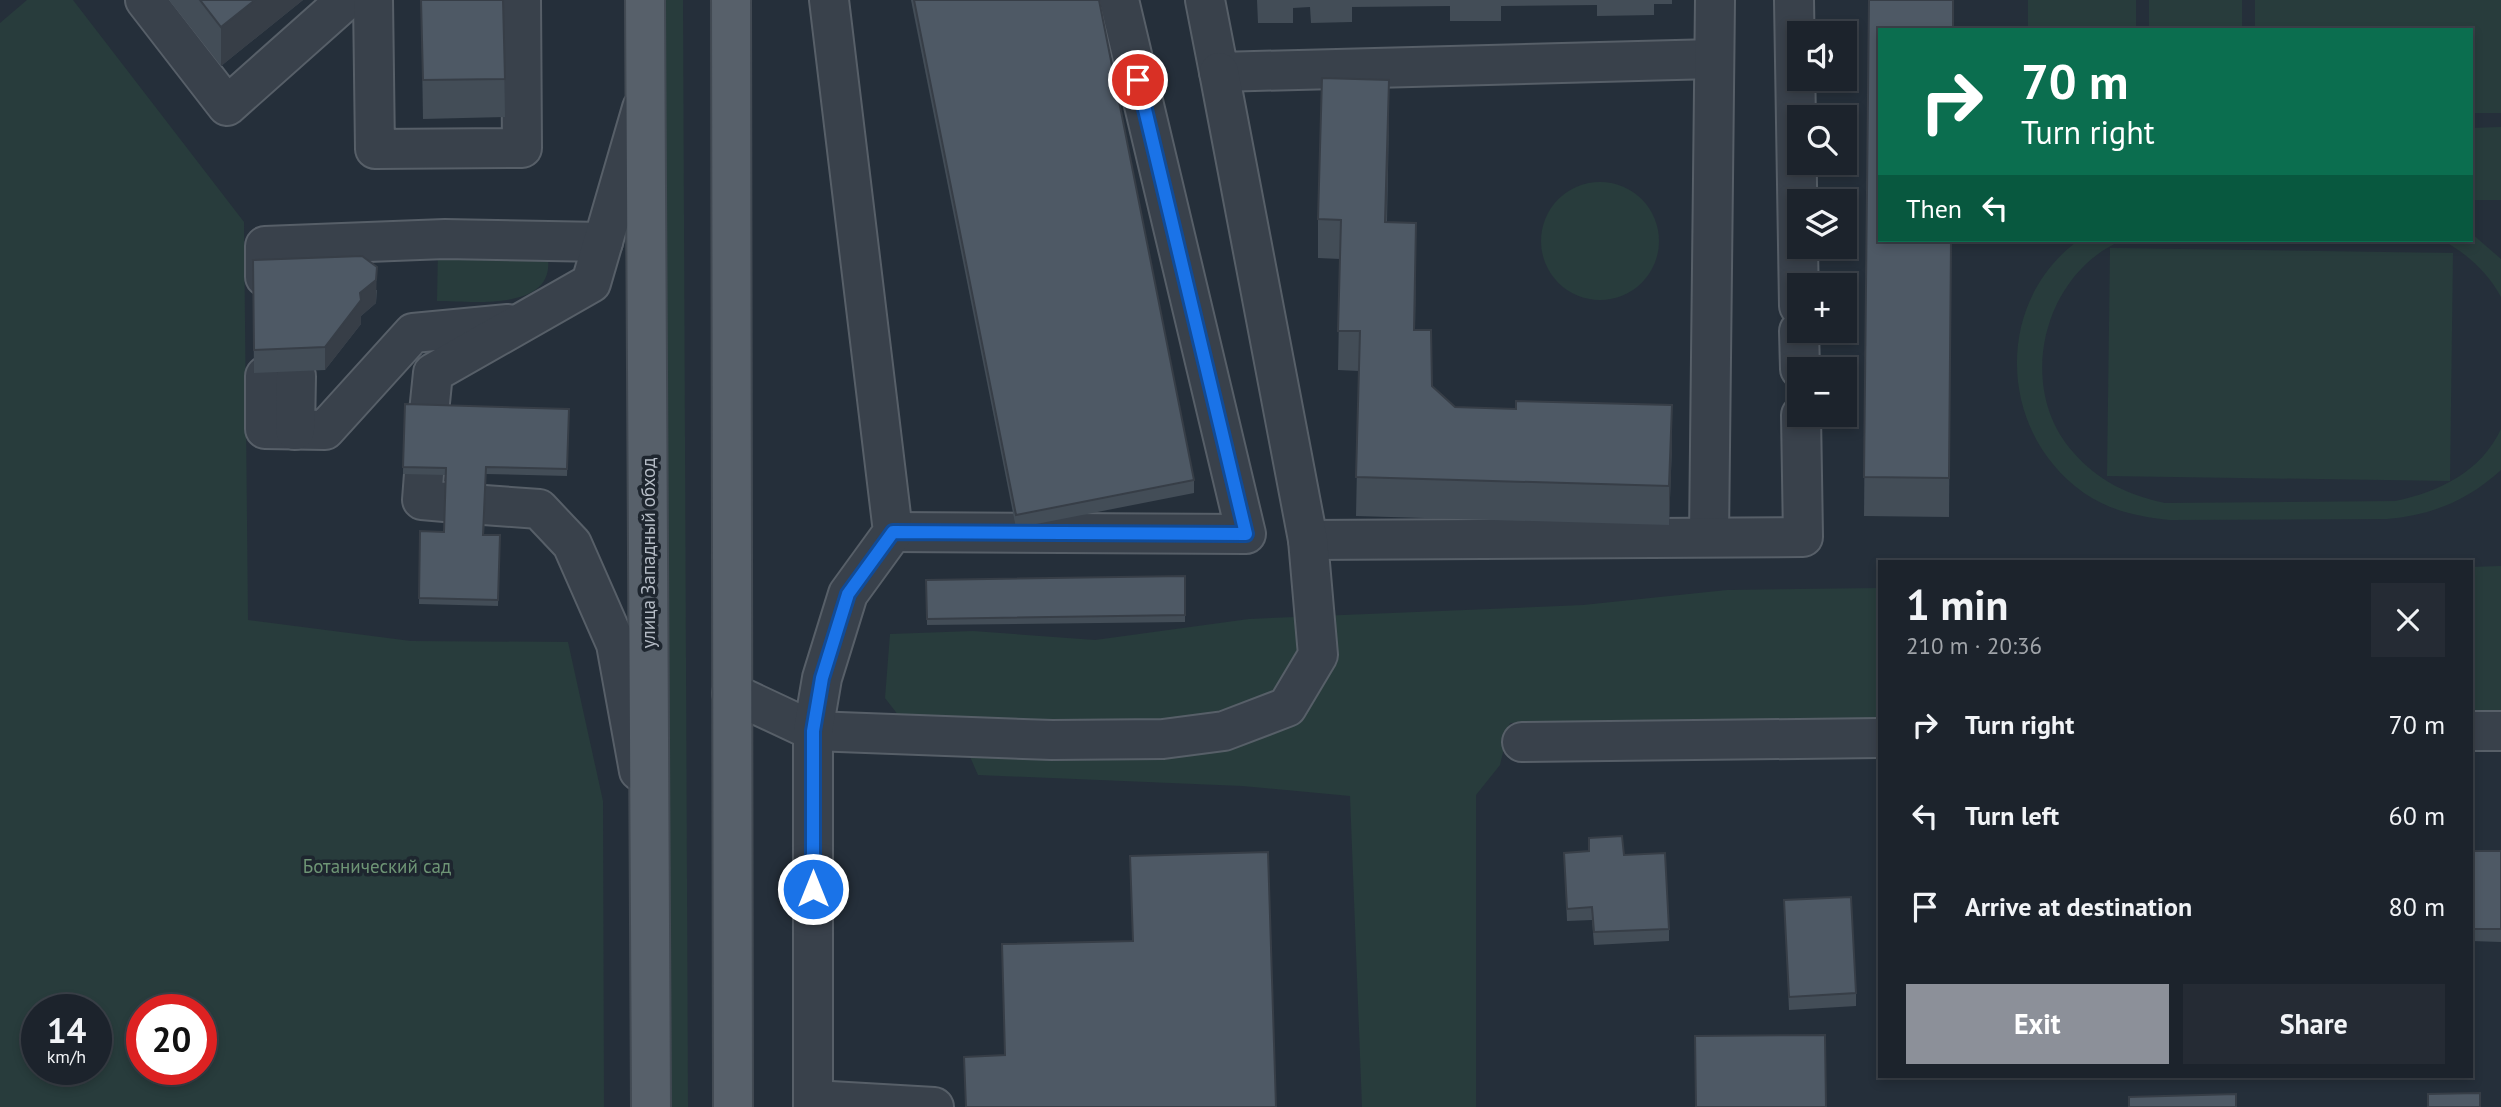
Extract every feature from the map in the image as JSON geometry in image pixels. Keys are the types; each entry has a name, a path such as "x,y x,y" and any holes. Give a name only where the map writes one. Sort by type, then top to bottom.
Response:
{"main road":[{"name":"улица Западный обход","path":"645,0 651,1107"},
{"path":"731,0 733,1107"}],"street":[{"path":"145,0 227,106 346,0"},
{"path":"373,0 375,149 522,148 521,0"},
{"path":"829,0 893,532 848,594 822,678 813,731 813,1103 934,1107"},
{"path":"893,532 1246,534 1119,0"},
{"path":"732,693 813,731 1052,740 1163,739 1224,731 1287,707 1318,655 1308,540 1205,0"},
{"path":"1709,537 1715,0"},
{"path":"1794,0 1798,273"},
{"path":"1219,72 1714,59"},
{"path":"429,412 433,373 591,283 646,92"},
{"path":"288,265 445,239 603,242"},
{"path":"280,376 265,429 324,430 413,334 520,323"},
{"path":"1308,540 1803,537 1801,427"},
{"path":"484,505 539,509 572,544 616,644 649,829"},
{"path":"2473,731 2501,731"},
{"path":"1522,743 1878,738"}],"green space":[{"name":"Ботанический сад","path":"27,0 73,0 244,222 248,620 411,641 568,642 603,801 604,1107 0,1107 0,23"},
{"path":"662,0 683,0 688,1107 668,1107"},
{"path":"2028,0 2136,0 2136,28 2028,28"},
{"path":"2149,0 2242,0 2242,28 2149,28"},
{"path":"2255,0 2501,0 2501,113 2473,113 2473,28 2255,28"},
{"path":"2501,127 2501,200 2473,200 2473,128"},
{"path":"1600,182 1611,183 1633,192 1649,208 1658,230 1658,252 1649,274 1633,290 1611,299 1600,300 1589,299 1567,290 1551,274 1542,252 1541,241 1542,230 1551,208 1567,192 1589,183"},
{"path":"2473,235 2501,259 2501,297 2490,279 2460,251 2445,242 2473,242"},
{"path":"2077,242 2120,242 2096,256 2073,278 2057,304 2046,334 2042,365 2045,396 2055,426 2083,462 2114,485 2165,503 2395,501 2427,492 2457,478 2482,457 2501,429 2501,470 2475,490 2448,505 2419,514 2387,519 2170,520 2126,512 2104,504 2084,493 2056,467 2035,437 2022,403 2017,367 2020,331 2031,297 2051,266"},
{"path":"2110,248 2453,253 2450,481 2107,476"},
{"path":"438,249 548,259 546,276 538,288 524,296 508,300 437,301"},
{"path":"2501,566 2501,711 2473,711 2473,567"},
{"path":"1878,588 1878,718 1510,723 1500,765 1476,795 1476,1107 1362,1107 1350,796 1242,786 978,775 957,727 902,720 885,698 890,634 973,631 1095,640 1249,619 1583,605 1727,590"}],"building":[{"path":"200,0 255,0 221,27"},
{"path":"421,0 503,0 505,79 423,80"},
{"path":"914,0 1099,0 1194,480 1016,515"},
{"path":"1869,0 1953,0 1953,28 1878,28 1878,242 1951,242 1949,478 1864,477"},
{"path":"1322,78 1389,80 1385,222 1416,223 1414,330 1431,330 1432,386 1455,407 1516,409 1516,401 1672,405 1669,486 1356,477 1360,331 1338,331 1341,220 1318,219"},
{"path":"362,256 377,267 376,280 360,293 361,300 325,347 254,350 253,260"},
{"path":"405,404 569,409 567,469 486,467 483,535 500,535 498,600 419,598 420,531 444,532 446,468 403,467"},
{"path":"1185,576 1185,615 927,619 926,580"},
{"path":"1622,836 1624,855 1665,853 1669,929 1594,932 1592,907 1567,909 1564,853 1589,851 1589,838"},
{"path":"2473,851 2501,851 2501,929 2473,929"},
{"path":"1268,852 1276,1107 966,1107 964,1057 1005,1055 1002,944 1133,941 1130,856"},
{"path":"1851,897 1856,993 1789,997 1784,900"},
{"path":"1825,1035 1826,1107 1696,1107 1695,1036"},
{"path":"2480,1093 2480,1107 2428,1107 2428,1094"},
{"path":"2236,1094 2236,1107 2129,1107 2129,1097"}],"route":[{"path":"813,889 813,731 822,678 848,594 893,532 1246,534 1138,80"}]}
